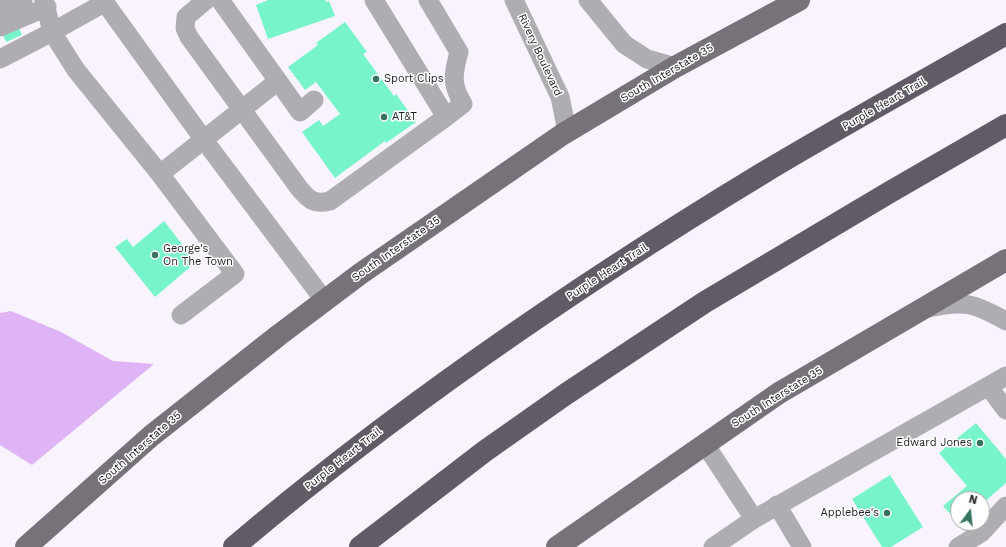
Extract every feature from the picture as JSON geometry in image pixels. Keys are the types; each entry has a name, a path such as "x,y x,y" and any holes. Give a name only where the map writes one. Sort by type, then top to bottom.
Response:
{"highway":[{"name":"Purple Heart Trail","path":"234,547 276,511 390,422 485,354 612,268 764,172 1006,34"},
{"path":"360,547 486,451 566,394 698,306 1006,125"}],"main road":[{"name":"South Interstate 35","path":"26,547 151,436 324,300 563,134 675,67 799,0"},
{"name":"South Interstate 35","path":"557,547 779,393 925,309 1006,260"}],"street":[{"path":"0,10 23,0"},
{"path":"206,0 190,12 185,21 185,28 189,36 299,188 308,199 320,203 330,201 463,104 456,93 453,83 459,52 428,0"},
{"path":"220,0 300,112 314,100"},
{"path":"374,0 446,117"},
{"name":"Rivery Boulevard","path":"514,0 560,97 566,126 563,134"},
{"path":"588,0 603,20 630,48 647,59 675,67"},
{"path":"0,59 52,32 103,2 324,300"},
{"path":"0,27 46,4 52,32 76,70 160,174 234,274 182,315"},
{"path":"160,174 278,81"},
{"path":"925,309 946,304 969,304 988,311 1006,321"},
{"path":"713,547 777,505 1006,376"},
{"path":"988,386 1006,410"},
{"path":"705,444 754,519"},
{"path":"777,505 802,547"},
{"path":"958,547 981,533 1006,506"}],"shaded area":[{"path":"11,311 61,332 113,361 154,364 32,465 0,445 0,313"}],"building":[{"path":"7,0 22,35 6,42 0,28"},
{"path":"268,0 325,0 326,2 329,1 335,16 268,39 256,5"},
{"path":"345,22 367,52 363,54 394,96 396,94 416,122 386,143 385,141 335,178 302,132 319,120 323,126 340,114 316,82 305,90 288,67 318,45 316,43"},
{"name":"George's On The Town","path":"164,221 196,262 155,297 115,247 127,239 133,247"},
{"path":"976,423 1006,459 1006,483 990,497 990,491 961,491 967,486 939,453"},
{"name":"Applebee's","path":"890,475 923,527 891,547 882,547 852,499"},
{"path":"950,500 950,514 943,506"}],"place":[{"name":"Sport Clips","path":"376,79"},
{"name":"AT&T","path":"384,117"},
{"name":"George's On The Town","path":"155,255"},
{"name":"Edward Jones","path":"980,443"},
{"name":"Applebee's","path":"887,513"}]}
